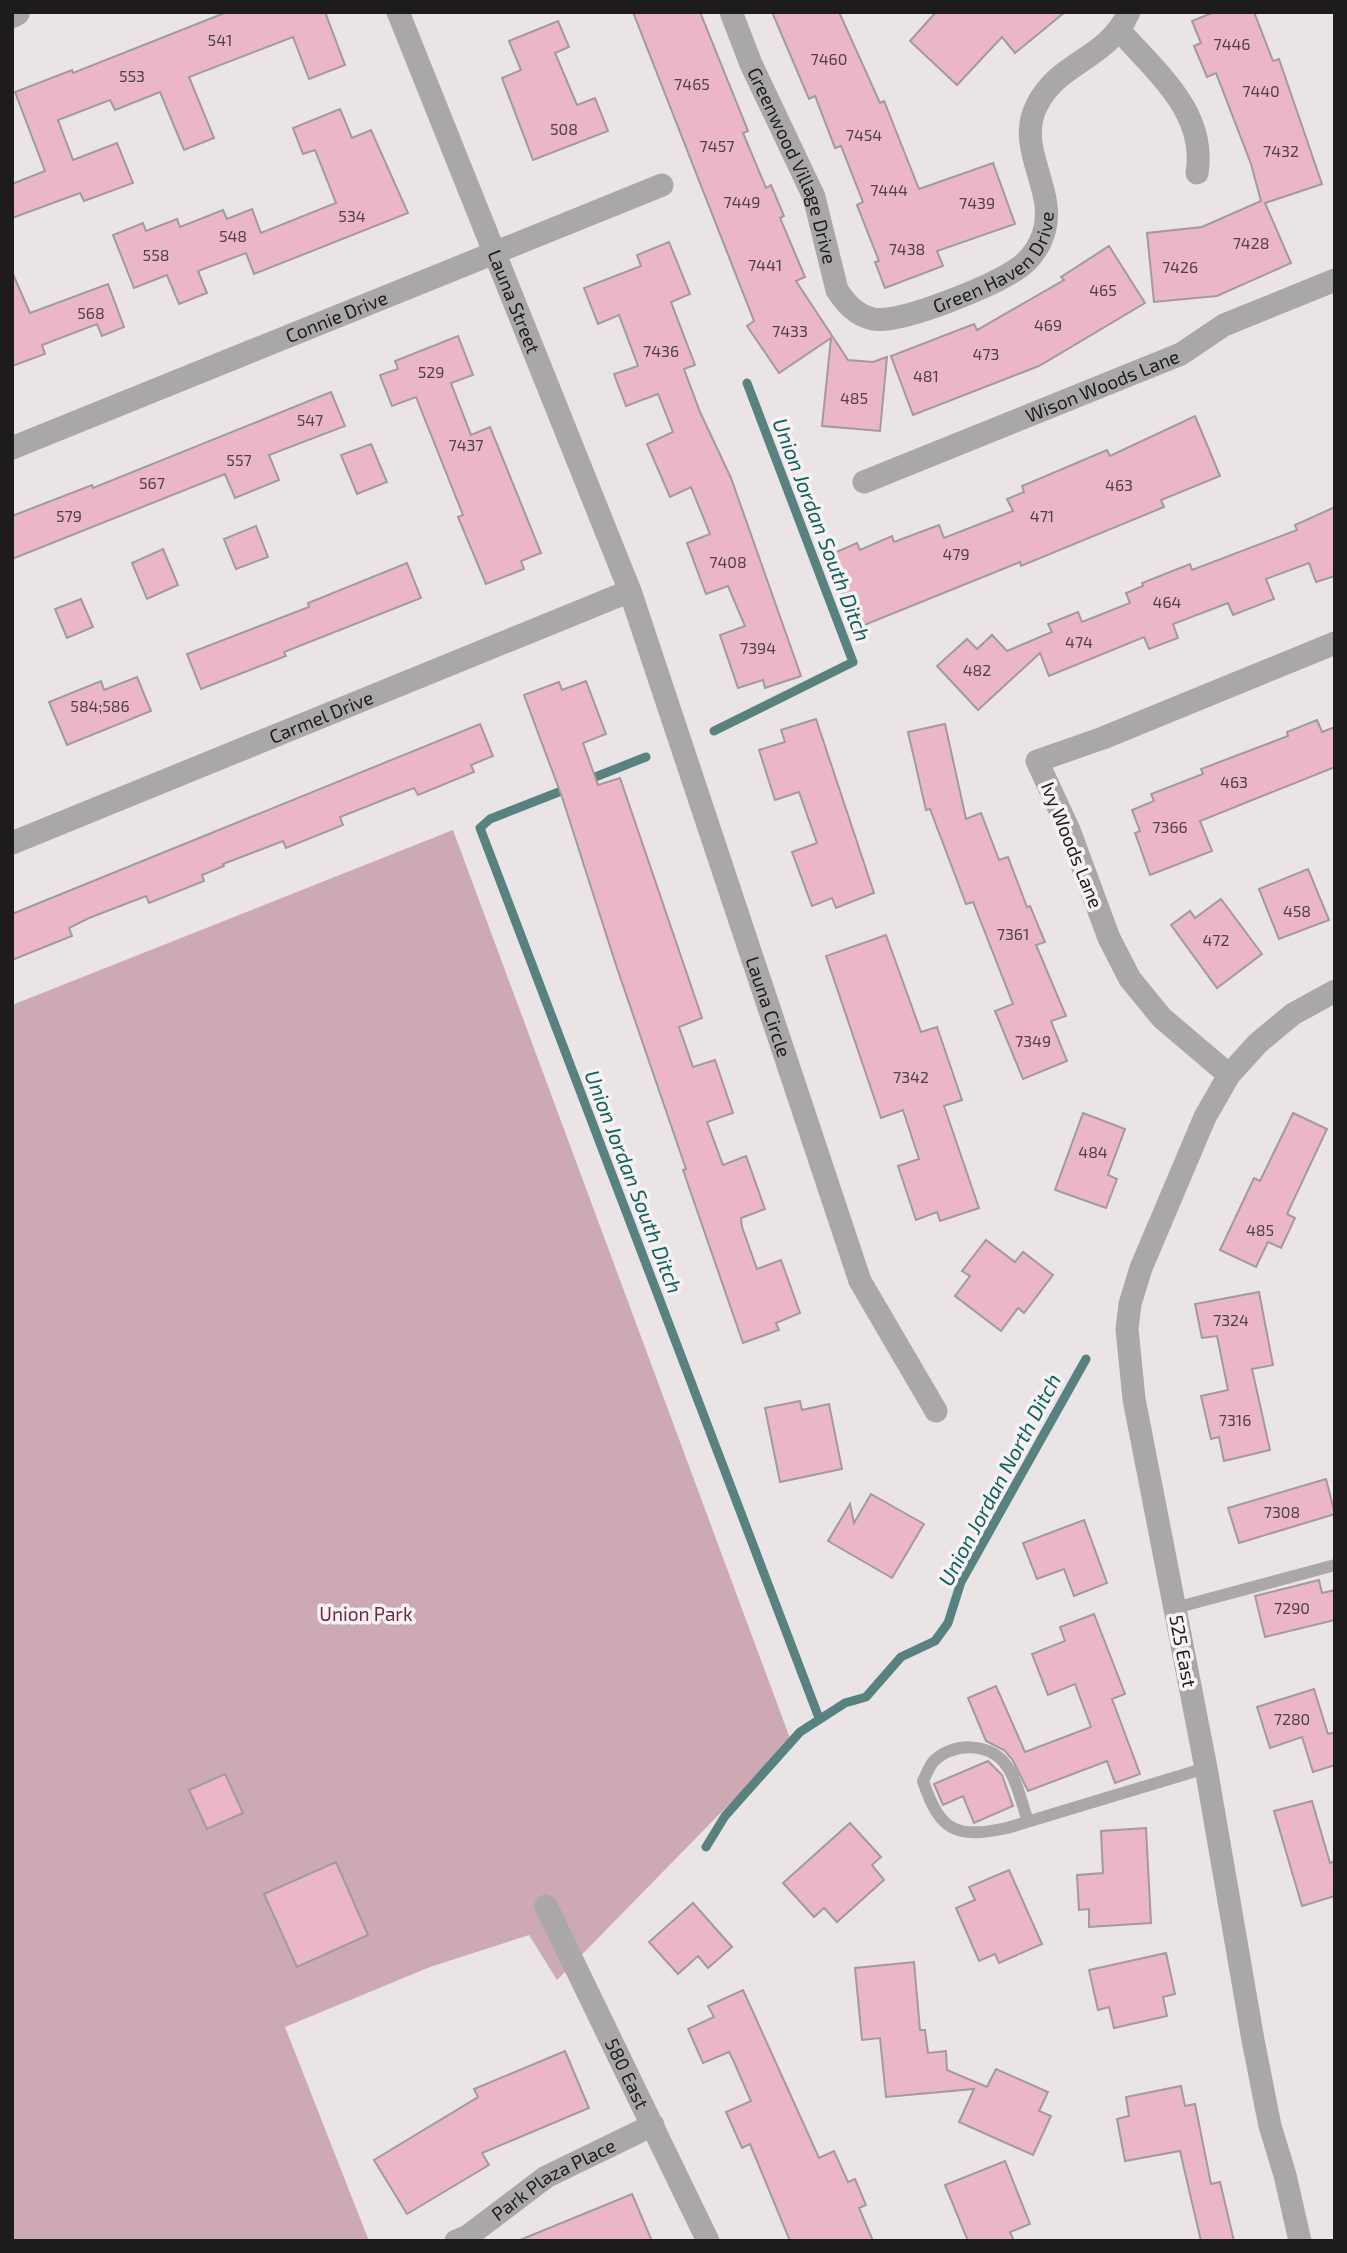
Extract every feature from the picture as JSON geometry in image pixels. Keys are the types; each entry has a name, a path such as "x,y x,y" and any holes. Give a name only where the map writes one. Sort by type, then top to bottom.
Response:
{"street":[{"name":"Launa Street","path":"398,12 630,591"},
{"name":"Greenwood Village Drive","path":"731,12 751,64 814,197 837,290 846,303 860,314"},
{"name":"Green Haven Drive","path":"860,314 882,320 906,317 1002,278 1028,260 1044,234 1047,218 1047,203 1030,143 1035,108 1053,82 1106,45 1125,22"},
{"path":"1125,22 1188,113 1196,131 1200,154 1197,173"},
{"name":"Connie Drive","path":"12,448 662,185"},
{"name":"Wison Woods Lane","path":"864,482 1181,354 1224,325 1335,280"},
{"name":"Carmel Drive","path":"12,843 630,591"},
{"name":"Launa Circle","path":"630,591 860,1281 936,1411"},
{"name":"Ivy Woods Lane","path":"1229,1075 1162,1018 1130,979 1109,938 1069,830 1037,761 1103,738 1335,643"},
{"name":"525 East","path":"1300,2241 1267,2113 1206,1768 1134,1399 1127,1329 1130,1304 1141,1268 1205,1117 1229,1075 1258,1042 1293,1014 1335,991"},
{"name":"580 East","path":"546,1906 708,2241"},
{"name":"Park Plaza Place","path":"456,2241 468,2236 546,2177 653,2125"}],"lane":[{"path":"1175,1608 1335,1565"},
{"path":"1028,1821 1006,1765 992,1754 975,1747 949,1749 932,1763 923,1782 933,1811 944,1823 959,1831 981,1833 1028,1821 1206,1768"}],"green space":[{"name":"Union Park","path":"453,830 791,1741 557,1980 529,1935 430,1967 285,2027 369,2241 12,2241 12,1005"}],"building":[{"path":"227,12 325,12 345,65 309,79 293,37 189,77 214,138 184,150 160,92 115,110 110,100 58,120 73,160 117,143 133,183 84,201 80,193 12,218 12,184 45,171 15,92 72,70 73,73"},
{"path":"633,12 700,12 748,131 743,133 766,188 771,185 784,216 780,218 805,277 796,281 848,360 873,362 887,357 880,431 822,426 831,338 779,373 747,326 754,321"},
{"path":"772,12 839,12 880,103 884,101 919,189 993,163 1015,224 937,251 943,266 885,288 875,262 879,261 857,205 863,202 841,146 835,148 815,96 809,99"},
{"path":"936,12 1065,12 1015,53 1002,37 957,85 910,41"},
{"path":"1214,12 1254,12 1273,61 1279,59 1322,184 1265,203 1291,263 1217,296 1154,302 1147,233 1202,227 1261,201 1251,164 1216,73 1207,77 1194,46 1201,43 1192,21"},
{"path":"558,21 569,47 555,53 577,105 595,98 608,131 533,160 502,78 521,70 509,41"},
{"path":"340,109 352,138 371,130 408,213 254,274 246,253 198,271 207,293 179,304 167,275 134,288 113,235 143,223 146,231 177,219 180,227 223,210 227,219 252,209 261,233 336,203 315,150 303,154 293,128"},
{"path":"669,242 690,294 671,302 695,365 684,369 700,412 731,478 801,676 765,688 763,680 738,688 720,635 745,626 728,586 706,594 687,543 710,534 691,487 670,497 647,444 673,432 658,394 626,406 614,374 638,366 619,315 598,324 584,288 641,266 637,255"},
{"path":"1109,246 1145,303 1039,366 913,415 891,356 974,324 977,330 1064,280 1061,277"},
{"path":"12,272 30,313 108,284 124,327 102,336 97,324 42,345 45,354 12,366"},
{"path":"458,336 473,375 451,383 471,435 490,427 541,553 521,561 524,569 486,584 458,517 463,515 416,397 392,406 380,375 398,369 395,361"},
{"path":"331,392 345,426 269,455 279,480 235,498 225,474 12,559 12,516 92,485 93,488"},
{"path":"1195,416 1220,476 1161,500 1164,507 1021,566 1020,562 857,628 827,556 857,543 860,550 892,536 894,542 939,525 944,538 1013,511 1007,499 1024,492 1022,486 1107,450 1110,456"},
{"path":"371,444 387,482 357,494 341,455"},
{"path":"1335,507 1335,576 1316,582 1309,563 1266,579 1274,599 1233,615 1228,603 1173,624 1178,638 1149,649 1144,637 1049,676 1040,653 978,710 937,666 967,639 977,649 992,635 1007,651 1052,632 1048,624 1078,612 1082,622 1130,603 1126,593 1143,586 1142,583 1190,564 1192,570 1297,530 1295,525"},
{"path":"256,526 268,557 236,569 224,539"},
{"path":"163,549 178,585 147,599 132,563"},
{"path":"407,563 421,598 284,652 286,656 201,689 187,654 309,607 308,603"},
{"path":"81,599 93,627 67,638 55,609"},
{"path":"137,677 151,711 67,745 49,702 101,681 104,690"},
{"path":"586,681 606,734 583,743 598,785 620,778 702,1018 679,1027 693,1067 715,1060 733,1113 707,1122 723,1165 746,1156 765,1209 741,1218 742,1227 757,1269 781,1260 800,1313 776,1323 779,1330 743,1343 683,1170 686,1169 562,797 524,695 559,682 562,690"},
{"path":"816,719 874,893 836,908 832,898 812,906 792,852 817,843 799,792 775,800 759,750 785,742 781,730"},
{"path":"1317,720 1322,732 1335,727 1335,767 1200,821 1212,851 1150,875 1135,833 1140,831 1132,810 1154,801 1151,794 1203,774 1201,769 1288,736 1287,732"},
{"path":"480,724 493,756 471,765 474,772 418,795 414,788 340,817 343,825 286,848 283,841 223,864 224,866 202,875 204,881 149,903 146,896 89,918 69,928 72,936 12,960 12,914"},
{"path":"945,724 966,819 981,813 999,860 1008,857 1027,907 1030,906 1045,942 1036,945 1066,1016 1051,1021 1067,1061 1023,1079 995,1011 1013,1004 973,902 966,904 930,809 926,810 908,732"},
{"path":"1308,869 1329,920 1279,939 1259,889"},
{"path":"1221,899 1262,954 1217,988 1171,925 1190,911 1195,918"},
{"path":"886,935 921,1032 937,1027 962,1100 944,1106 979,1208 940,1221 937,1212 916,1220 898,1166 919,1159 903,1110 881,1118 826,956"},
{"path":"1083,1113 1125,1129 1108,1175 1117,1179 1106,1208 1055,1190"},
{"path":"1293,1113 1327,1129 1287,1214 1295,1218 1281,1248 1268,1242 1256,1267 1220,1250 1254,1178 1260,1181"},
{"path":"986,1240 1015,1262 1023,1252 1053,1275 1024,1313 1018,1308 1001,1331 955,1296 970,1276 962,1271"},
{"path":"1259,1292 1273,1365 1252,1369 1270,1450 1224,1461 1219,1437 1211,1439 1201,1396 1228,1390 1217,1336 1202,1338 1195,1304"},
{"path":"800,1401 802,1410 829,1404 842,1469 780,1482 765,1408"},
{"path":"1326,1479 1335,1514 1239,1543 1228,1508"},
{"path":"871,1494 924,1524 892,1578 828,1541 850,1504 854,1523"},
{"path":"1084,1520 1107,1583 1074,1596 1064,1569 1037,1579 1023,1543"},
{"path":"1319,1580 1322,1593 1335,1590 1335,1620 1265,1637 1255,1596"},
{"path":"1094,1614 1125,1694 1112,1699 1140,1774 1115,1783 1107,1761 1028,1791 1012,1759 1004,1750 986,1741 968,1698 996,1686 1025,1752 1091,1727 1075,1684 1048,1695 1032,1654 1065,1641 1060,1627"},
{"path":"1314,1689 1328,1734 1335,1732 1335,1765 1313,1772 1302,1737 1270,1748 1257,1707"},
{"path":"988,1761 1002,1775 1013,1806 974,1823 963,1796 943,1805 934,1784"},
{"path":"225,1774 243,1813 207,1829 189,1790"},
{"path":"1312,1801 1330,1863 1335,1861 1335,1896 1302,1906 1274,1811"},
{"path":"850,1823 881,1857 872,1865 884,1880 837,1922 824,1908 814,1917 783,1883"},
{"path":"1146,1828 1151,1923 1089,1927 1089,1909 1079,1910 1077,1875 1103,1873 1101,1831"},
{"path":"336,1862 368,1935 297,1967 264,1894"},
{"path":"1009,1870 1042,1944 999,1963 995,1954 979,1961 956,1908 975,1900 969,1887"},
{"path":"693,1903 732,1947 708,1968 698,1956 678,1974 649,1942"},
{"path":"1166,1953 1175,1994 1163,1997 1167,2016 1114,2028 1109,2007 1098,2010 1089,1970"},
{"path":"914,1962 920,2030 925,2030 928,2053 946,2051 947,2070 987,2087 996,2069 1048,2092 1039,2111 1051,2116 1033,2155 959,2122 974,2089 886,2097 880,2038 862,2040 855,1968"},
{"path":"743,1990 819,2158 834,2151 848,2182 855,2179 866,2205 859,2208 873,2241 790,2241 750,2144 742,2148 726,2112 751,2101 734,2062 729,2052 703,2063 688,2029 714,2017 708,2006"},
{"path":"565,2051 589,2108 482,2153 489,2165 407,2214 374,2160 478,2097 474,2089"},
{"path":"1181,2086 1185,2106 1195,2104 1211,2184 1220,2182 1234,2241 1201,2241 1180,2151 1125,2161 1117,2119 1129,2116 1126,2097"},
{"path":"1005,2161 1030,2224 1010,2232 1014,2241 968,2241 945,2185"},
{"path":"632,2194 652,2241 520,2241 520,2240"}],"waterway":[{"name":"Union Jordan South Ditch","path":"714,731 853,662 747,383"},
{"name":"Union Jordan South Ditch","path":"585,781 646,757"},
{"name":"Union Jordan South Ditch","path":"569,788 490,819 480,828 819,1718"},
{"name":"Union Jordan North Ditch","path":"706,1847 725,1816 800,1732 845,1703 866,1697 901,1657 935,1641 948,1623 961,1582 1086,1359"}]}
